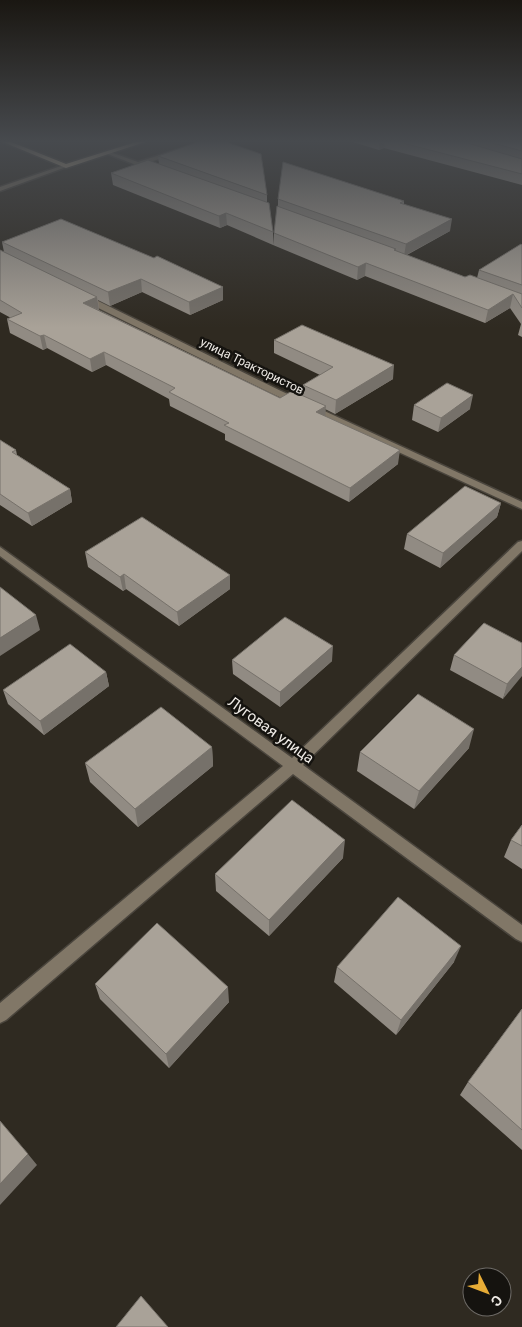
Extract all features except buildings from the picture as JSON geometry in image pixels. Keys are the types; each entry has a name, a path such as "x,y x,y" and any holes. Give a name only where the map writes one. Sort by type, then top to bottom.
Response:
{"street":[{"name":"улица Трактористов","path":"72,291 278,393 522,506"},
{"path":"0,1014 293,766 522,545"},
{"name":"Луговая улица","path":"0,552 522,934"}]}
